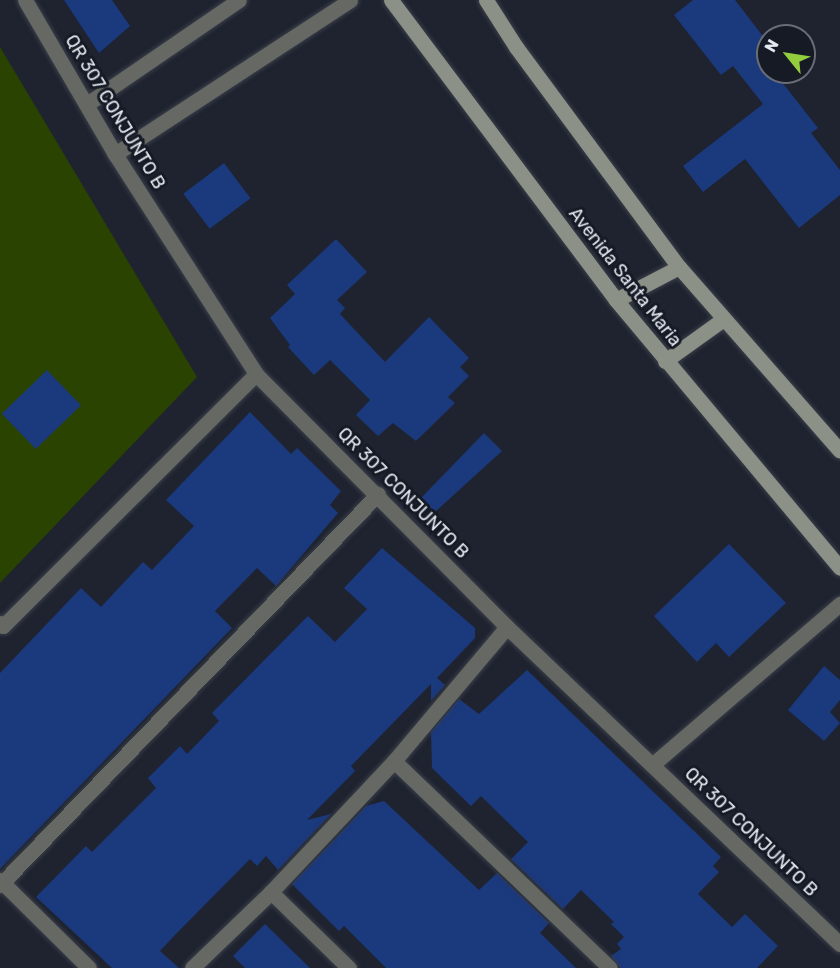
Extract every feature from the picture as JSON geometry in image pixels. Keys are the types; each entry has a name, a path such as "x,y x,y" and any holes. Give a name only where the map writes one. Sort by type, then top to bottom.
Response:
{"main road":[{"name":"Avenida Santa Maria","path":"391,0 616,300 840,568"},
{"path":"486,0 516,47 679,267 722,320 840,451"},
{"path":"616,300 679,267"},
{"path":"665,361 722,320"}],"street":[{"name":"QR 307 CONJUNTO B","path":"25,0 115,154 256,374 378,494 507,627 840,944"},
{"path":"87,104 239,0"},
{"path":"115,154 350,0"},
{"path":"1,626 256,374"},
{"path":"89,968 1,882 378,494"},
{"path":"652,765 840,604"},
{"path":"192,968 272,892 394,760 507,627"},
{"path":"394,760 610,968"},
{"path":"272,892 349,968"}],"green space":[{"path":"0,47 197,377 0,583"}],"building":[{"path":"64,0 112,0 130,26 99,53"},
{"path":"693,0 735,0 756,27 756,84 783,84 818,128 811,133 840,170 840,195 799,228 745,159 703,192 683,166 763,104 733,66 721,75 674,15"},
{"path":"224,163 250,198 210,229 183,194"},
{"path":"336,239 367,272 337,300 345,308 340,314 385,362 429,317 469,358 460,367 469,376 448,397 455,403 416,441 393,423 378,436 356,415 370,400 330,360 314,375 288,347 290,345 270,318 295,294 287,285"},
{"path":"47,370 81,405 36,449 2,414"},
{"path":"250,412 291,454 297,448 341,491 330,505 338,513 276,586 257,568 215,611 232,628 0,869 0,673 81,588 101,607 143,562 152,570 194,526 166,500"},
{"path":"484,433 502,451 435,512 421,498"},
{"path":"729,544 786,603 729,657 716,643 697,662 654,616"},
{"path":"382,548 475,628 475,638 437,678 445,685 431,701 431,684 351,766 355,771 307,820 331,814 278,870 266,856 257,866 250,859 175,935 160,951 179,968 112,968 36,897 86,846 92,852 156,788 148,778 180,746 187,754 219,721 212,713 308,616 335,642 367,609 344,588"},
{"path":"824,666 840,680 840,700 830,712 840,723 824,741 788,710"},
{"path":"527,670 721,857 713,866 719,872 698,894 732,927 745,914 778,946 757,968 620,968 611,956 621,949 617,944 624,937 611,924 614,922 581,890 563,909 511,859 528,842 481,796 471,806 432,768 431,732 459,699 479,714"},
{"path":"384,801 479,890 497,873 549,923 540,933 576,968 386,968 344,926 339,931 292,884 366,806"},
{"path":"265,924 310,968 245,968 233,956"}]}
